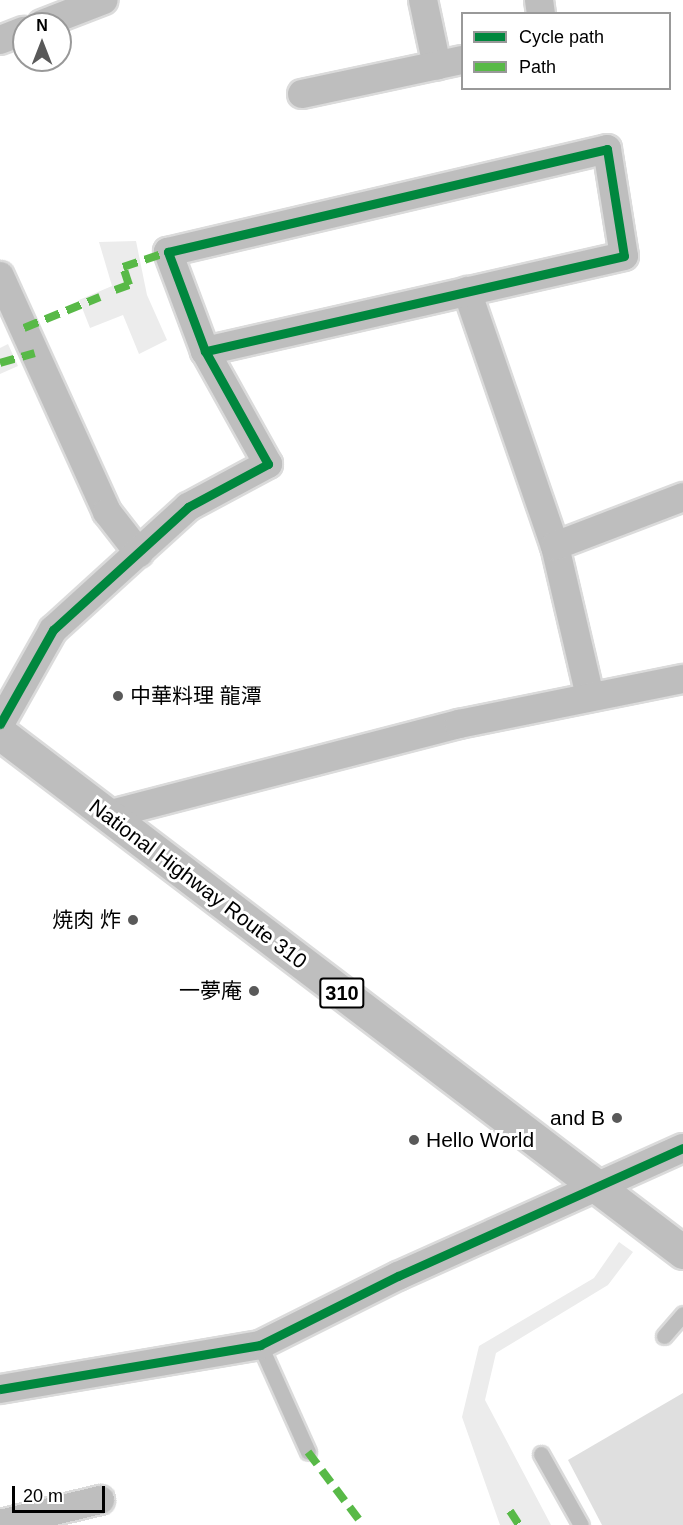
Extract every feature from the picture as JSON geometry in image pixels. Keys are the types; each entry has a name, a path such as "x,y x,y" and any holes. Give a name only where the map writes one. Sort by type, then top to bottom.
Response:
{"highway":[{"name":"National Highway Route 310","path":"0,733 683,1252"}],"street":[{"path":"72,12 104,0"},
{"path":"302,93 450,63 423,0"},
{"path":"0,724 53,630 188,507 268,464 205,351 168,252 606,149 624,256 205,351"},
{"path":"0,276 107,512 139,553"},
{"path":"467,291 555,546 590,697"},
{"path":"555,546 683,497"},
{"path":"107,815 459,724 683,679"},
{"path":"0,1389 260,1344 595,1184 683,1148"},
{"path":"0,1524 100,1500"}],"lane":[{"path":"664,1336 683,1314"},
{"path":"260,1344 308,1452"},
{"path":"541,1454 581,1525"}],"shaded area":[{"path":"136,241 147,295 167,340 139,354 123,315 90,328 79,300 112,286 99,242"},
{"path":"8,344 18,366 0,374 0,348"},
{"path":"619,1242 633,1252 608,1285 496,1353 485,1400 551,1525 500,1525 462,1417 479,1346 594,1278"}],"building":[{"path":"683,1393 683,1525 602,1525 568,1460"}],"marked path":[{"path":"115,290 129,285 123,267 168,252"},
{"path":"24,328 100,297"},
{"path":"0,363 35,353"},
{"path":"308,1452 363,1525"},
{"path":"510,1511 519,1525"}],"cycle path":[{"path":"0,724 53,630 188,507 268,464 205,351 168,252 607,149 624,256 205,351"},
{"path":"0,1389 260,1345 398,1276 683,1148"}],"place":[{"name":"中華料理 龍潭","path":"118,696"},
{"name":"焼肉 炸","path":"133,920"},
{"name":"一夢庵","path":"254,991"},
{"name":"and B","path":"617,1118"},
{"name":"Hello World","path":"414,1140"}]}
